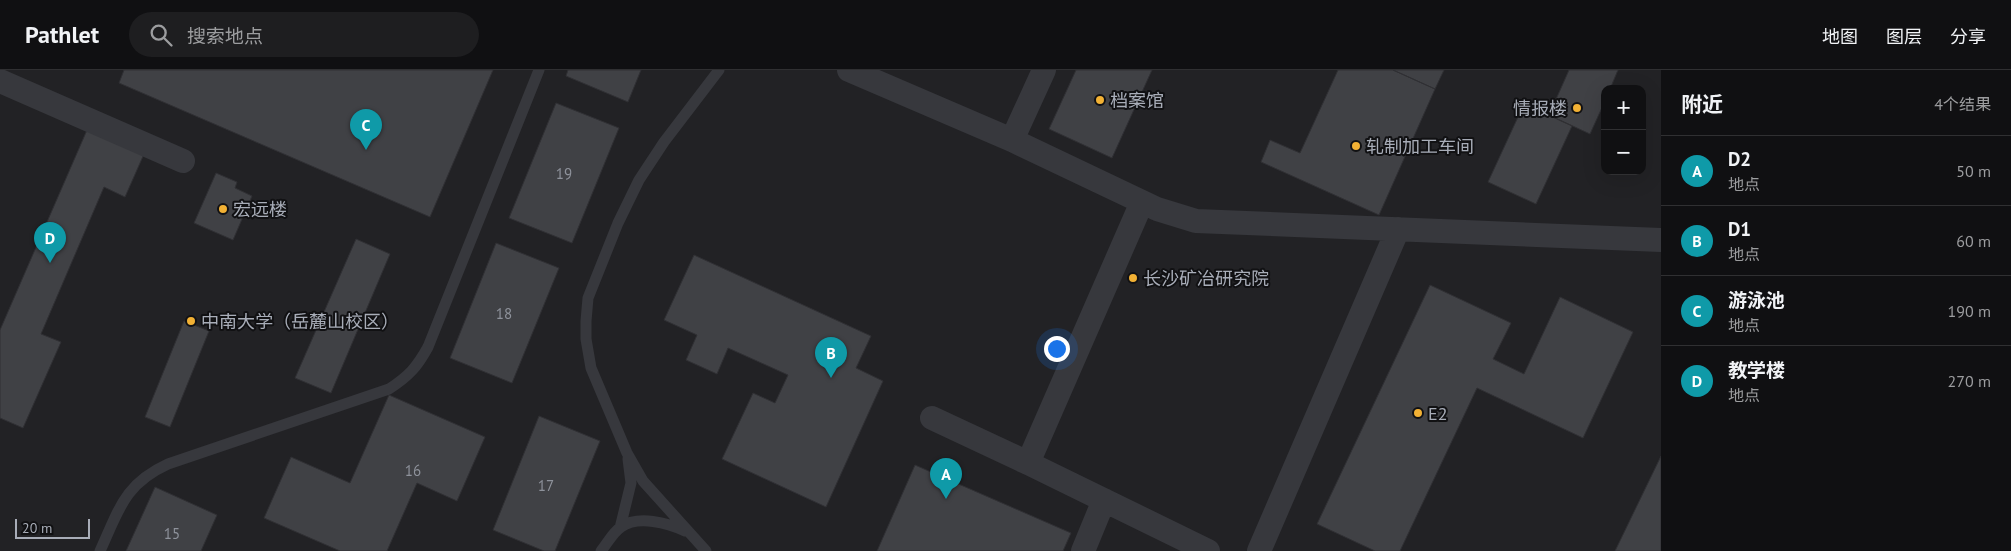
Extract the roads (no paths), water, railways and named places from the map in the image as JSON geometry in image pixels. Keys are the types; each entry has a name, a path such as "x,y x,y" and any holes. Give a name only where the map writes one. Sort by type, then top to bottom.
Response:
{"street":[{"path":"849,70 1012,140 1157,210 1196,221 1661,240"},
{"path":"1012,140 1044,70"},
{"path":"0,82 183,161"},
{"path":"1028,463 1142,202"},
{"path":"1260,551 1398,229"},
{"path":"932,418 1208,551"},
{"path":"1082,551 1104,500"}],"lane":[{"path":"100,551 124,498 138,481 150,472 168,464 390,389 416,368 428,347 540,70"},
{"path":"706,551 643,481 627,453 591,368 586,339 588,298 618,223 639,180 664,142 719,70"},
{"path":"620,528 631,483 627,453"},
{"path":"601,551 620,528 629,523 653,521 670,524 691,534"}],"place":[{"name":"档案馆","path":"1100,100"},
{"name":"情报楼","path":"1577,108"},
{"name":"轧制加工车间","path":"1356,146"},
{"name":"游泳池","path":"366,150"},
{"name":"宏远楼","path":"223,209"},
{"name":"教学楼","path":"50,263"},
{"name":"长沙矿冶研究院","path":"1133,278"},
{"name":"中南大学（岳麓山校区）","path":"191,321"},
{"name":"D1","path":"831,378"},
{"name":"E2","path":"1418,413"},
{"name":"D2","path":"946,499"}]}
